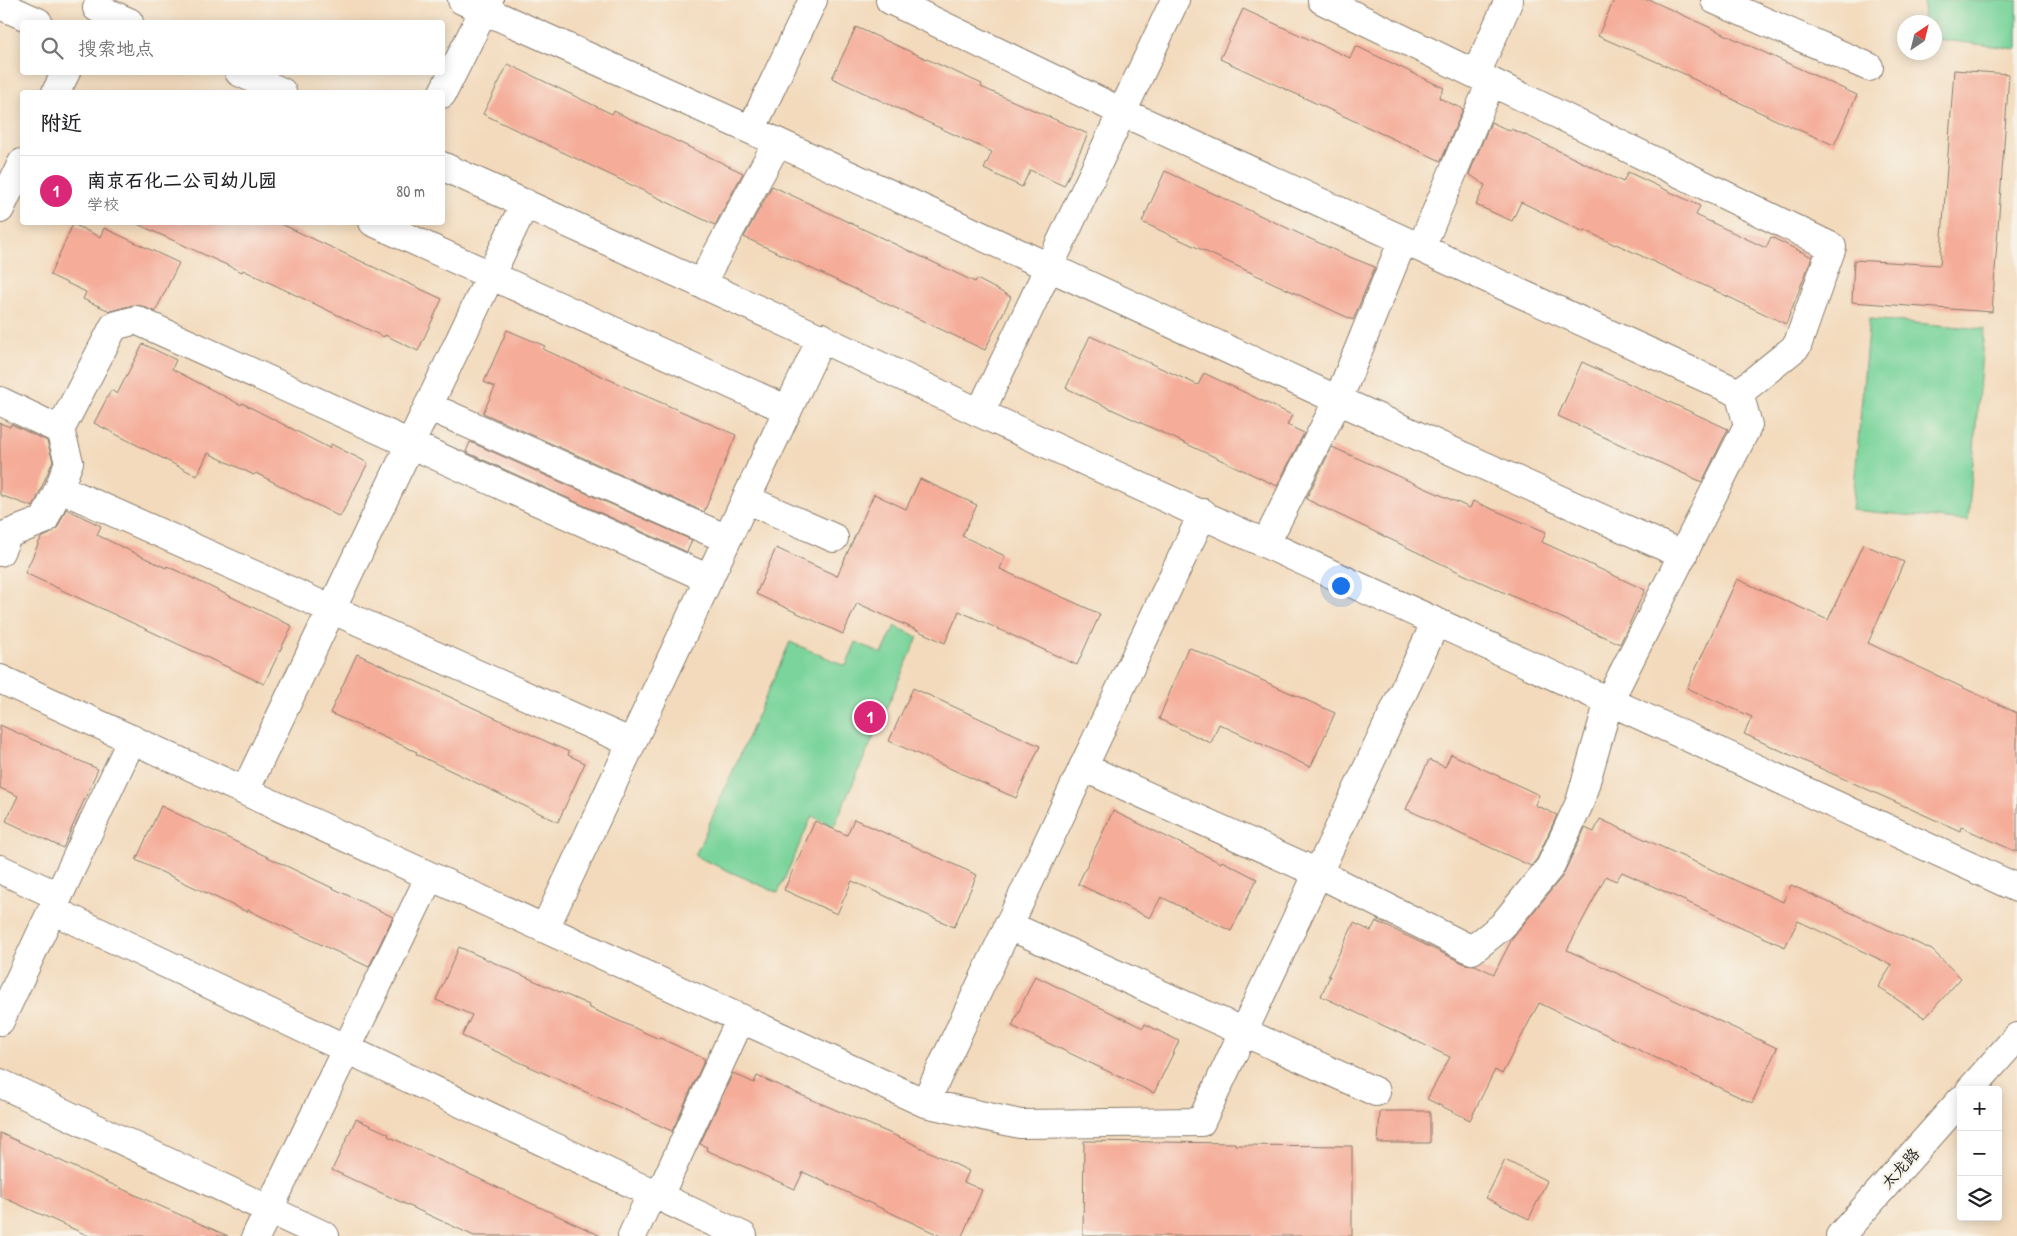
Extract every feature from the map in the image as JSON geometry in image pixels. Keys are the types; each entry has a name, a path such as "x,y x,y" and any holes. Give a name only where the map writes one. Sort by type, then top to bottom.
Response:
{"street":[{"path":"751,130 813,0"},
{"path":"890,0 1122,112 1739,393 1748,425 1609,701 1580,802 1550,867 1502,926 1472,950 1318,873 1083,767"},
{"path":"980,413 1176,0"},
{"path":"1322,0 1832,247 1796,346 1739,393"},
{"path":"1266,543 1338,400 1412,244 1484,78 1509,0"},
{"path":"1715,0 1869,67"},
{"path":"444,90 478,3 1048,268 1683,555"},
{"path":"0,6 33,20"},
{"path":"96,10 124,20"},
{"path":"57,90 64,75"},
{"path":"245,75 278,90"},
{"path":"701,284 777,143"},
{"path":"0,209 20,167"},
{"path":"445,167 822,337 980,413 2017,888"},
{"path":"245,791 525,203"},
{"path":"380,225 788,410"},
{"path":"0,552 8,534 44,520 69,462 60,430 114,326 136,320 709,579"},
{"path":"545,928 822,337"},
{"path":"0,401 60,430"},
{"path":"428,406 727,539"},
{"path":"59,488 632,743"},
{"path":"746,499 834,538"},
{"path":"925,1103 1203,514"},
{"path":"0,679 925,1103 1020,1124 1201,1122 1436,622"},
{"path":"0,1020 132,739"},
{"path":"0,870 55,903 346,1049 743,1236"},
{"path":"256,1236 430,876"},
{"path":"1008,925 1376,1092"},
{"path":"632,1236 656,1195 741,1018"},
{"path":"1974,1086 2017,1037"},
{"path":"0,1083 325,1236"},
{"name":"太龙路","path":"1840,1236 1957,1104"}],"green space":[{"path":"1924,0 2017,0 2017,49 1942,40 1942,15 1923,15"},
{"path":"1869,319 1984,329 1968,521 1852,510"},
{"path":"895,626 918,637 834,826 812,816 778,893 695,856 790,642 846,666 856,642 882,654"}],"building":[{"path":"1614,0 1650,0 1857,95 1834,145 1776,120 1689,76 1598,36"},
{"path":"1243,9 1350,58 1356,46 1444,88 1439,98 1463,109 1441,161 1220,59"},
{"path":"856,27 982,84 981,87 1088,134 1064,186 1030,170 1022,187 984,169 992,152 832,78"},
{"path":"508,64 612,114 614,111 743,173 715,225 483,114"},
{"path":"1954,70 2009,74 1992,312 1852,302 1854,260 1940,265"},
{"path":"1491,122 1510,131 1511,129 1530,137 1623,182 1628,172 1700,206 1696,215 1766,248 1771,237 1812,257 1786,324 1616,244 1585,230 1584,232 1521,202 1512,221 1476,205 1485,185 1469,174"},
{"path":"1165,171 1345,255 1375,267 1353,320 1142,222"},
{"path":"772,186 975,282 977,279 1011,297 985,350 744,237"},
{"path":"73,225 100,237 104,228 179,263 155,312 142,306 133,305 110,311 83,299 86,292 50,275"},
{"path":"140,225 283,225 442,299 418,351 385,335 384,337 243,270 242,272"},
{"path":"507,330 545,346 543,349 632,390 736,435 704,512 483,413 495,387 484,382"},
{"path":"1090,336 1198,385 1204,373 1292,415 1287,425 1304,433 1277,486 1066,388"},
{"path":"143,344 176,360 172,369 329,448 331,444 368,463 340,517 256,473 254,475 208,453 197,476 94,423 111,390 117,394"},
{"path":"1582,362 1728,429 1702,482 1558,416"},
{"path":"0,423 10,427 11,424 47,441 53,461 33,507 0,495"},
{"path":"470,442 692,540 687,552 466,452"},
{"path":"1332,447 1470,508 1473,501 1546,532 1542,542 1645,590 1620,644 1465,575 1306,499"},
{"path":"920,479 977,505 962,536 1005,556 1000,569 1100,614 1077,665 959,611 945,643 857,603 843,634 756,594 776,548 837,576 874,494 906,509"},
{"path":"66,509 101,526 97,535 166,568 167,566 292,626 264,684 25,573 41,538 50,534 58,527"},
{"path":"1863,544 1904,562 1868,643 2017,713 2017,852 1961,827 1960,831 1744,734 1752,717 1687,688 1737,579 1828,620"},
{"path":"1188,647 1335,713 1310,767 1219,724 1211,743 1159,719"},
{"path":"357,654 569,752 568,755 585,763 558,822 416,754 417,752 330,713"},
{"path":"913,688 1040,746 1016,798 889,741"},
{"path":"0,725 98,769 63,848 6,821 18,796 0,788"},
{"path":"1451,754 1539,795 1535,805 1557,815 1537,859 1531,866 1406,809 1429,760 1445,767"},
{"path":"161,806 393,917 369,967 136,860"},
{"path":"1113,811 1257,879 1231,931 1161,897 1150,918 1078,884"},
{"path":"854,819 977,875 954,927 852,881 837,914 784,890 815,821 847,835"},
{"path":"1600,819 1783,902 1791,885 1932,950 1961,978 1925,1018 1878,987 1892,965 1798,921 1785,947 1622,872 1616,881 1606,876 1567,950 1777,1048 1752,1103 1539,1003 1502,1074 1495,1070 1470,1120 1427,1099 1450,1057 1321,996 1330,976 1328,976 1354,923 1371,931 1376,921 1465,964 1475,965 1494,974 1513,937 1562,877 1585,828 1594,832"},
{"path":"459,947 705,1059 672,1131 462,1036 472,1015 436,1000"},
{"path":"1035,976 1143,1028 1145,1024 1179,1041 1154,1093 1012,1026"},
{"path":"733,1073 754,1083 757,1076 901,1138 969,1171 964,1182 982,1190 962,1236 941,1236 803,1172 795,1189 706,1150 707,1147 700,1144"},
{"path":"1380,1111 1430,1111 1430,1143 1378,1143"},
{"path":"356,1119 389,1134 388,1136 601,1236 474,1236 332,1170"},
{"path":"0,1133 228,1236 89,1236 0,1196"},
{"path":"1084,1141 1352,1146 1352,1236 1083,1236"},
{"path":"1505,1160 1547,1181 1529,1219 1486,1198"}],"place":[{"name":"南京石化二公司幼儿园","path":"870,717"}]}
